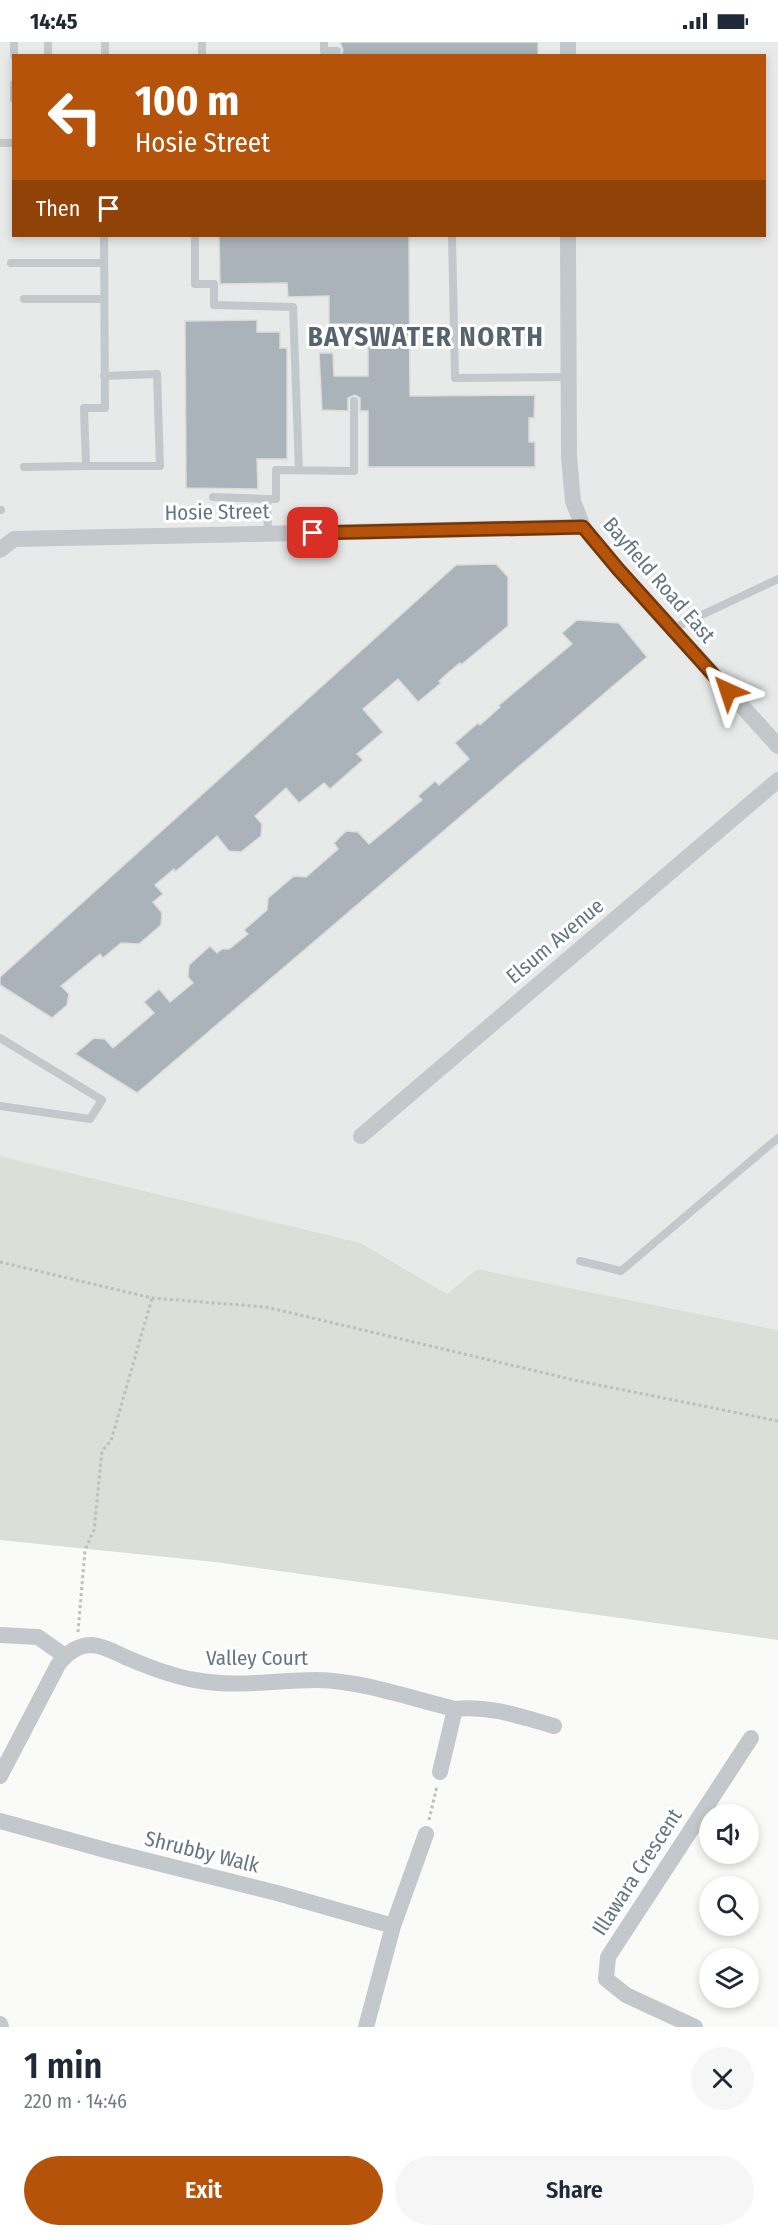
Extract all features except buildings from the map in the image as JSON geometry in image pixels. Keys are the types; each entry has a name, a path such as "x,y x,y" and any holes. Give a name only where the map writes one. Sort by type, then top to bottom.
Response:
{"street":[{"name":"Bayfield Road East","path":"568,237 569,457 573,501 583,527 672,629 775,739"},
{"name":"Hosie Street","path":"0,550 14,538 583,527"},
{"name":"Elsum Avenue","path":"361,1136 778,780"},
{"path":"0,1635 38,1637 71,1652 0,1776"},
{"name":"Valley Court","path":"71,1652 91,1645 106,1648 166,1674 197,1680 233,1684 317,1680 354,1684 455,1709 476,1707 492,1709 554,1726"},
{"path":"440,1772 455,1709"},
{"name":"Illawara Crescent","path":"695,2027 626,1995 606,1979 609,1957 751,1738"},
{"name":"Shrubby Walk","path":"0,1821 277,1893 393,1926"},
{"path":"366,2027 393,1926 426,1834"}],"lane":[{"path":"324,42 324,51 337,51"},
{"path":"2,143 12,143"},
{"path":"86,466 84,408 105,408 104,237"},
{"path":"195,237 195,284 214,284 214,305 293,308 299,470"},
{"path":"452,237 455,378 569,377"},
{"path":"11,263 104,263"},
{"path":"24,299 104,299"},
{"path":"24,467 160,466 157,374 105,375"},
{"path":"213,497 276,499 276,470 354,471 354,401"},
{"path":"267,499 268,534"},
{"path":"672,629 778,579"},
{"path":"0,1038 102,1100 90,1119 0,1106"},
{"path":"580,1261 621,1271 778,1138"}],"path":[{"path":"0,1262 152,1298 266,1307 574,1380 778,1421"},
{"path":"71,1652 85,1550 94,1530 102,1450 111,1441 152,1298"},
{"path":"426,1834 440,1772"}],"shaded area":[{"path":"0,42 778,42 778,1330 477,1269 447,1294 361,1243 0,1156"},
{"path":"0,1156 361,1243 447,1294 477,1269 778,1330 778,1640 215,1562 0,1540"}],"district":[{"name":"BAYSWATER NORTH","path":"426,337"}],"route":[{"path":"313,533 583,527 728,691"}]}
